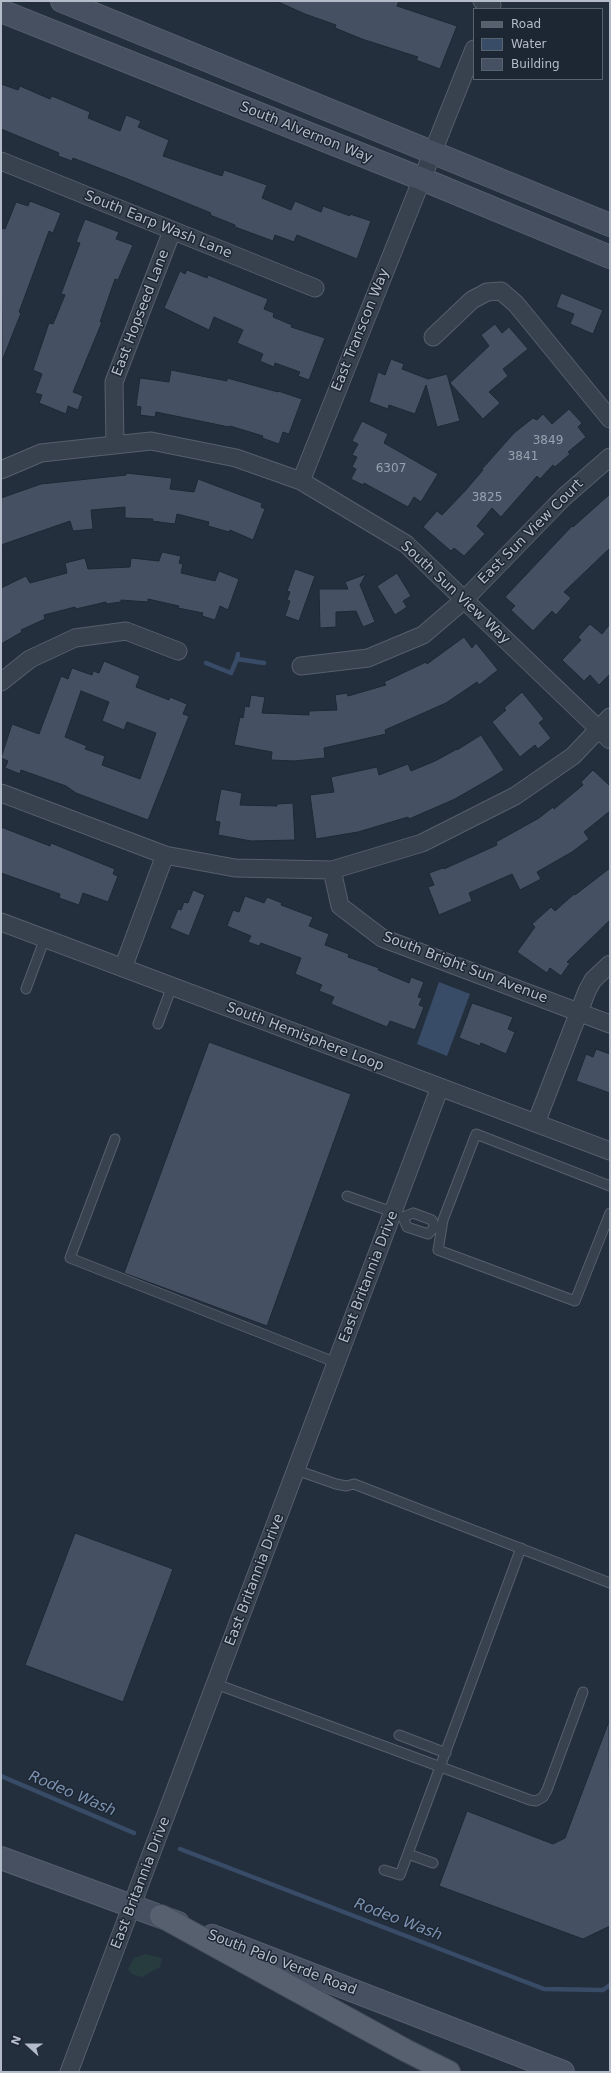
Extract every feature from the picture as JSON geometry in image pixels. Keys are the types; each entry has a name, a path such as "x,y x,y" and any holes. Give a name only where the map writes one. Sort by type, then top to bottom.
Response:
{"main road":[{"name":"South Alvernon Way","path":"69,3 610,225"},
{"name":"South Alvernon Way","path":"1,11 422,179 610,257"},
{"name":"South Palo Verde Road","path":"1,1858 161,1916 563,2072"},
{"path":"161,1916 405,2050 449,2072"}],"street":[{"name":"East Transcon Way","path":"301,480 473,52"},
{"name":"South Earp Wash Lane","path":"1,161 315,288"},
{"name":"East Hopseed Lane","path":"115,445 114,382 172,231"},
{"path":"434,337 472,300 487,292 500,291 516,304 610,419"},
{"name":"South Sun View Way","path":"1,470 41,453 151,441 236,458 301,480 406,544 464,600 606,729"},
{"name":"East Sun View Court","path":"301,666 368,658 423,635 464,600 564,497 610,457"},
{"path":"1,682 30,659 75,638 126,631 178,651"},
{"path":"1,794 166,855 235,868 332,870 422,843 515,796 573,756 606,729"},
{"path":"123,968 166,855"},
{"name":"South Bright Sun Avenue","path":"332,870 340,906 382,938 610,1024"},
{"name":"South Hemisphere Loop","path":"1,922 610,1151"},
{"path":"536,1123 593,980 610,964"},
{"name":"East Britannia Drive","path":"69,2072 337,1363 398,1215 440,1088"}],"lane":[{"path":"26,989 45,938"},
{"path":"158,1024 172,986"},
{"path":"610,1186 476,1134 438,1228 438,1250 575,1301 610,1213"},
{"path":"115,1139 70,1258 337,1363"},
{"path":"347,1196 398,1215 413,1213 432,1220 438,1228"},
{"path":"398,1215 407,1227 421,1232 428,1234 438,1228"},
{"path":"296,1470 336,1484 346,1486 354,1484 610,1583"},
{"path":"384,1870 400,1875 521,1548"},
{"path":"216,1684 393,1750 536,1801 543,1797 547,1790 583,1692"},
{"path":"399,1735 446,1753"},
{"path":"408,1854 433,1863"}],"green space":[{"path":"145,1954 162,1958 160,1967 142,1977 132,1974 128,1969 134,1958"}],"water":[{"path":"439,982 470,994 447,1056 417,1044"}],"building":[{"path":"276,1 399,1 397,6 457,26 440,69 416,60 418,57 362,39 335,28 336,25 305,14"},
{"path":"1,84 18,90 20,86 50,99 52,96 90,112 88,118 120,131 126,115 141,121 138,127 169,140 163,156 222,176 224,170 267,185 262,198 291,210 295,201 321,212 323,206 350,216 350,214 371,221 357,259 297,235 294,242 275,235 273,241 235,227 235,225 210,215 211,213 125,178 73,158 72,161 58,156 59,153 1,129"},
{"path":"30,201 61,213 53,233 49,231 19,312 21,313 2,361 1,228 5,229 16,202 28,206"},
{"path":"85,219 119,232 116,239 133,245 118,280 115,279 100,322 102,322 73,392 83,396 78,410 68,406 66,414 39,403 42,395 35,393 42,374 33,370 49,323 53,324 65,295 61,294 80,243 76,242"},
{"path":"187,270 207,278 208,275 268,299 264,309 274,313 273,317 292,325 291,327 325,338 309,380 298,376 300,372 275,363 274,367 260,361 263,354 237,343 243,330 214,317 209,330 164,308 180,271 185,274"},
{"path":"561,293 603,310 593,334 570,324 574,314 556,307"},
{"path":"495,324 502,333 509,327 528,349 503,369 508,376 489,392 500,403 483,419 450,383 489,346 481,335"},
{"path":"391,359 404,364 402,369 428,379 447,374 460,421 437,427 426,385 415,414 389,405 388,409 369,402 378,372 385,375"},
{"path":"171,370 227,381 227,378 278,391 302,399 289,434 283,432 279,444 262,438 263,436 230,426 156,412 155,417 140,415 141,407 136,406 140,378 169,382"},
{"path":"569,409 582,423 578,427 586,437 568,452 570,454 555,467 553,465 540,479 537,476 501,517 492,508 477,526 485,534 464,556 454,548 451,551 423,527 437,511 442,515 465,491 483,470 482,469 514,433 533,418 537,420 543,414 552,424"},
{"path":"362,421 388,434 384,443 438,474 421,502 414,497 408,507 364,483 363,485 351,479 356,469 352,467 357,457 352,455 358,444 352,441"},
{"path":"126,473 172,478 170,489 194,492 198,479 262,503 261,507 265,509 253,540 230,530 229,532 208,526 209,522 177,514 175,524 152,521 153,519 125,518 125,507 91,510 93,529 73,531 70,521 1,545 1,498 41,484 126,475"},
{"path":"610,494 610,548 564,592 571,598 556,615 552,611 533,631 511,610 515,606 505,597 572,526 573,527"},
{"path":"162,552 181,556 179,563 183,564 181,573 215,581 219,571 239,579 228,610 220,606 215,620 202,616 203,613 178,608 179,606 148,599 148,602 121,600 121,602 106,604 106,602 76,609 75,607 44,615 45,619 21,630 22,632 1,644 1,588 26,576 30,583 67,573 65,563 85,558 88,569 130,567 131,558 159,561"},
{"path":"295,569 315,576 299,621 285,616 290,601 287,600 290,592 287,591"},
{"path":"397,573 411,596 403,601 407,607 395,615 377,586"},
{"path":"366,574 360,585 375,622 363,627 356,611 336,612 336,627 320,628 319,589 348,589 345,582"},
{"path":"590,624 602,634 610,624 610,674 599,685 590,675 584,681 562,660 581,640 578,637"},
{"path":"464,637 472,648 476,643 498,670 479,685 477,682 446,703 385,730 386,734 324,748 325,758 294,761 271,760 272,752 234,745 240,717 243,718 245,706 249,707 251,695 265,697 262,713 309,715 309,711 337,710 335,695 347,693 348,696 386,685 384,682 426,662 427,664"},
{"path":"104,661 140,676 136,687 169,700 170,697 187,704 183,714 189,716 148,820 76,793 66,786 21,770 20,774 5,768 8,761 1,758 12,724 39,734 61,676 68,679 72,668 92,675 93,671 99,673","holes":["81,691 109,702 102,721 124,730 127,722 156,733 140,779 102,765 105,756 85,749 87,746 65,737"]},
{"path":"522,692 544,719 539,723 551,738 538,749 535,745 520,757 492,722 506,710 504,708"},
{"path":"481,735 504,770 493,777 455,799 409,819 408,817 358,832 316,839 310,795 334,792 331,777 377,767 379,775 408,764 411,771 457,750"},
{"path":"593,770 610,786 610,811 584,832 589,839 572,852 537,872 541,879 520,890 512,874 469,893 472,901 439,915 428,887 434,885 429,873 443,868 444,869 497,845 496,842 539,818 553,807 554,809 583,785 581,782"},
{"path":"221,789 242,793 240,805 277,806 277,804 293,803 295,840 251,841 218,835 220,822 215,821"},
{"path":"1,827 50,846 51,843 115,869 113,874 118,876 108,902 83,893 79,905 59,898 60,894 1,873"},
{"path":"610,868 610,920 567,962 570,963 561,976 550,968 547,973 517,952 535,927 532,924 551,907 555,911 574,894 575,895"},
{"path":"193,890 205,895 189,936 170,928 178,909 181,910 184,902 188,903"},
{"path":"245,896 264,903 267,897 282,903 281,905 313,917 309,926 329,934 325,945 349,954 348,957 379,968 378,970 409,983 411,977 424,982 418,997 422,998 419,1005 424,1007 415,1030 390,1021 387,1027 331,1004 334,997 319,991 322,985 295,974 301,958 261,943 259,946 248,942 251,936 227,926 233,910 239,912"},
{"path":"472,1003 513,1017 508,1029 515,1032 506,1054 481,1043 480,1046 459,1038"},
{"path":"209,1042 351,1094 267,1326 124,1273"},
{"path":"596,1049 610,1054 610,1093 576,1081 586,1054 593,1057"},
{"path":"75,1533 173,1569 123,1702 25,1665"},
{"path":"609,1721 610,1926 583,1939 439,1886 467,1811 553,1844 565,1838"}],"waterway":[{"path":"238,654 237,659 264,663"},
{"path":"206,663 231,673 237,659"},
{"name":"Rodeo Wash","path":"1,1776 134,1833"},
{"name":"Rodeo Wash","path":"180,1849 544,1989 603,1990 610,1985"}]}
